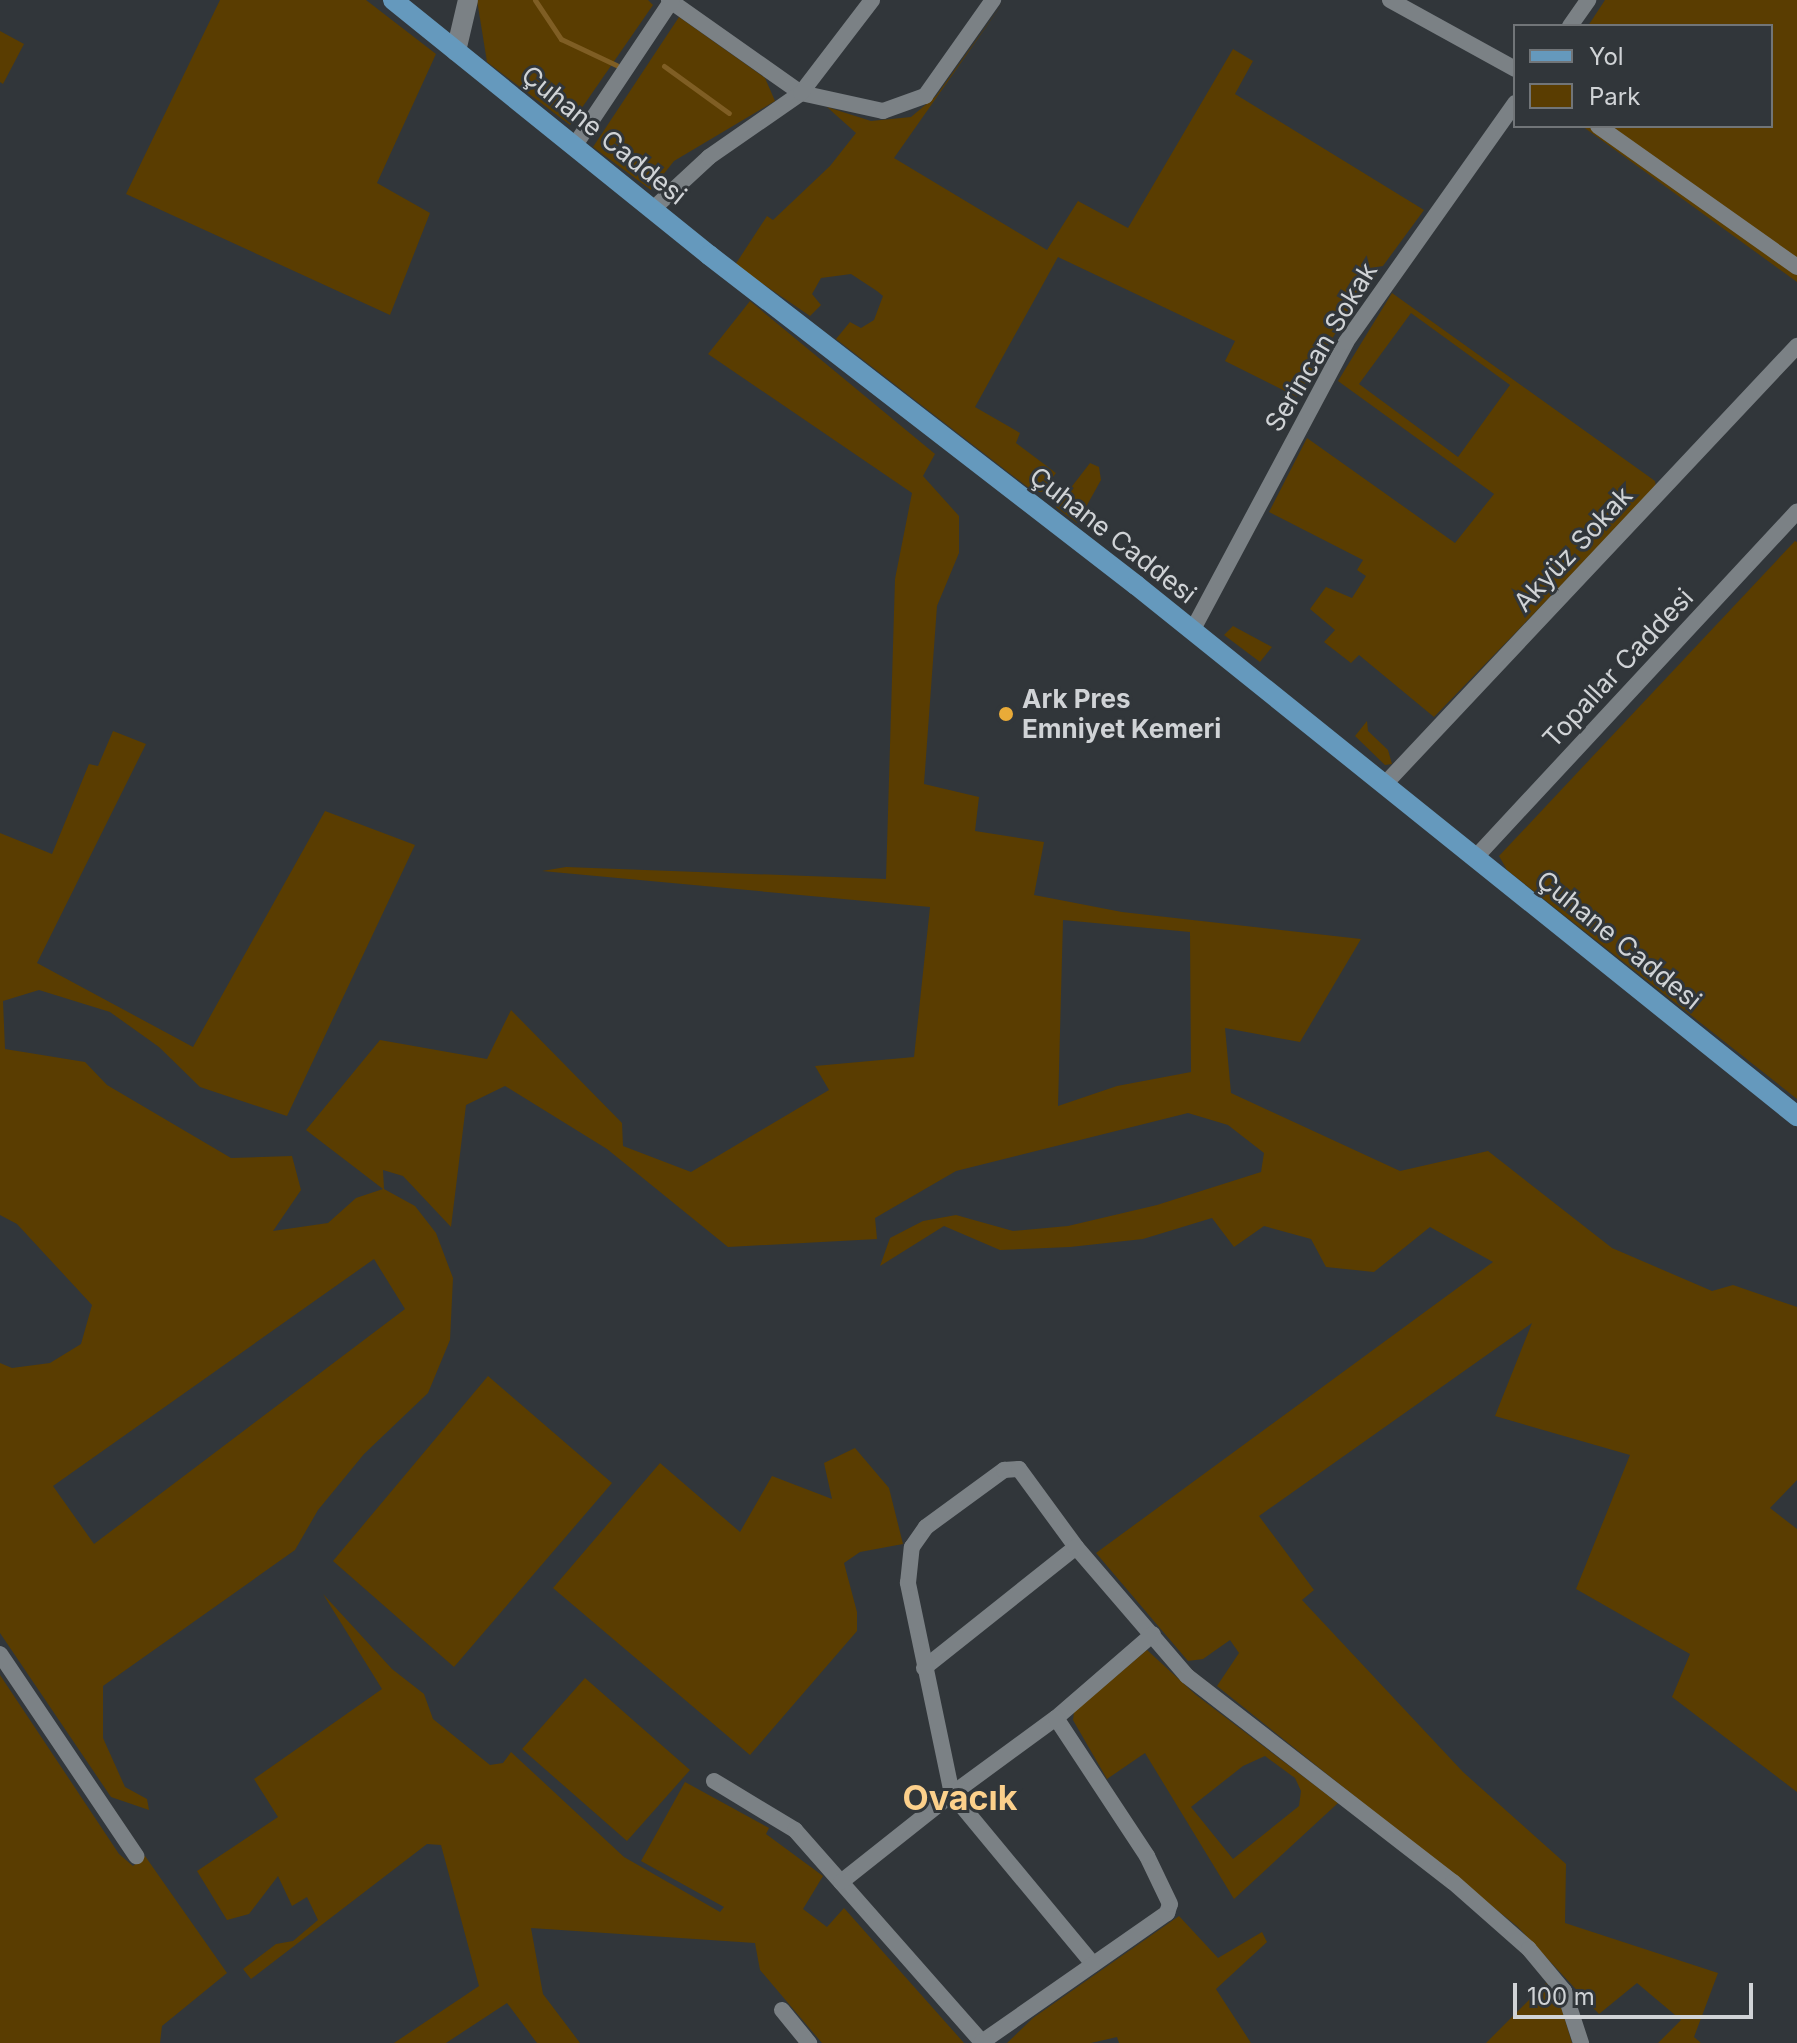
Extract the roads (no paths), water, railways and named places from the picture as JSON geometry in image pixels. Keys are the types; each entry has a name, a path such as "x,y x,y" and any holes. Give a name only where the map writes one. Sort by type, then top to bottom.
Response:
{"main road":[{"name":"Çuhane Caddesi","path":"393,0 1192,631 1797,1116"}],"street":[{"path":"456,51 468,0"},
{"path":"575,145 671,0 801,93 883,111 904,107 938,81 993,0"},
{"path":"654,208 709,157 801,93 872,0"},
{"path":"1390,0 1513,68"},
{"path":"1571,24 1588,0"},
{"name":"Serincan Sokak","path":"1192,631 1346,342 1513,106"},
{"path":"1601,128 1797,267"},
{"name":"Akyüz Sokak","path":"1384,785 1797,346"},
{"name":"Topallar Caddesi","path":"1475,858 1797,512"},
{"path":"1093,1964 952,1794 924,1668 907,1570 912,1547 926,1527 1012,1467 1025,1473 1076,1547 1187,1676 1511,1932 1564,1991 1581,2043"},
{"path":"924,1668 1076,1547"},
{"path":"841,1882 952,1794 1056,1718 1153,1634"},
{"path":"0,1654 136,1856"},
{"path":"714,1781 795,1830 983,2043 1167,1913 1170,1904 1147,1856 1056,1718"},
{"path":"782,2010 809,2043"}],"waterway":[{"path":"535,0 561,39 616,65"},
{"path":"664,66 729,113"}],"place":[{"name":"Ark Pres Emniyet Kemeri","path":"1006,714"}],"district":[{"name":"Ovacık","path":"960,1798"}]}
